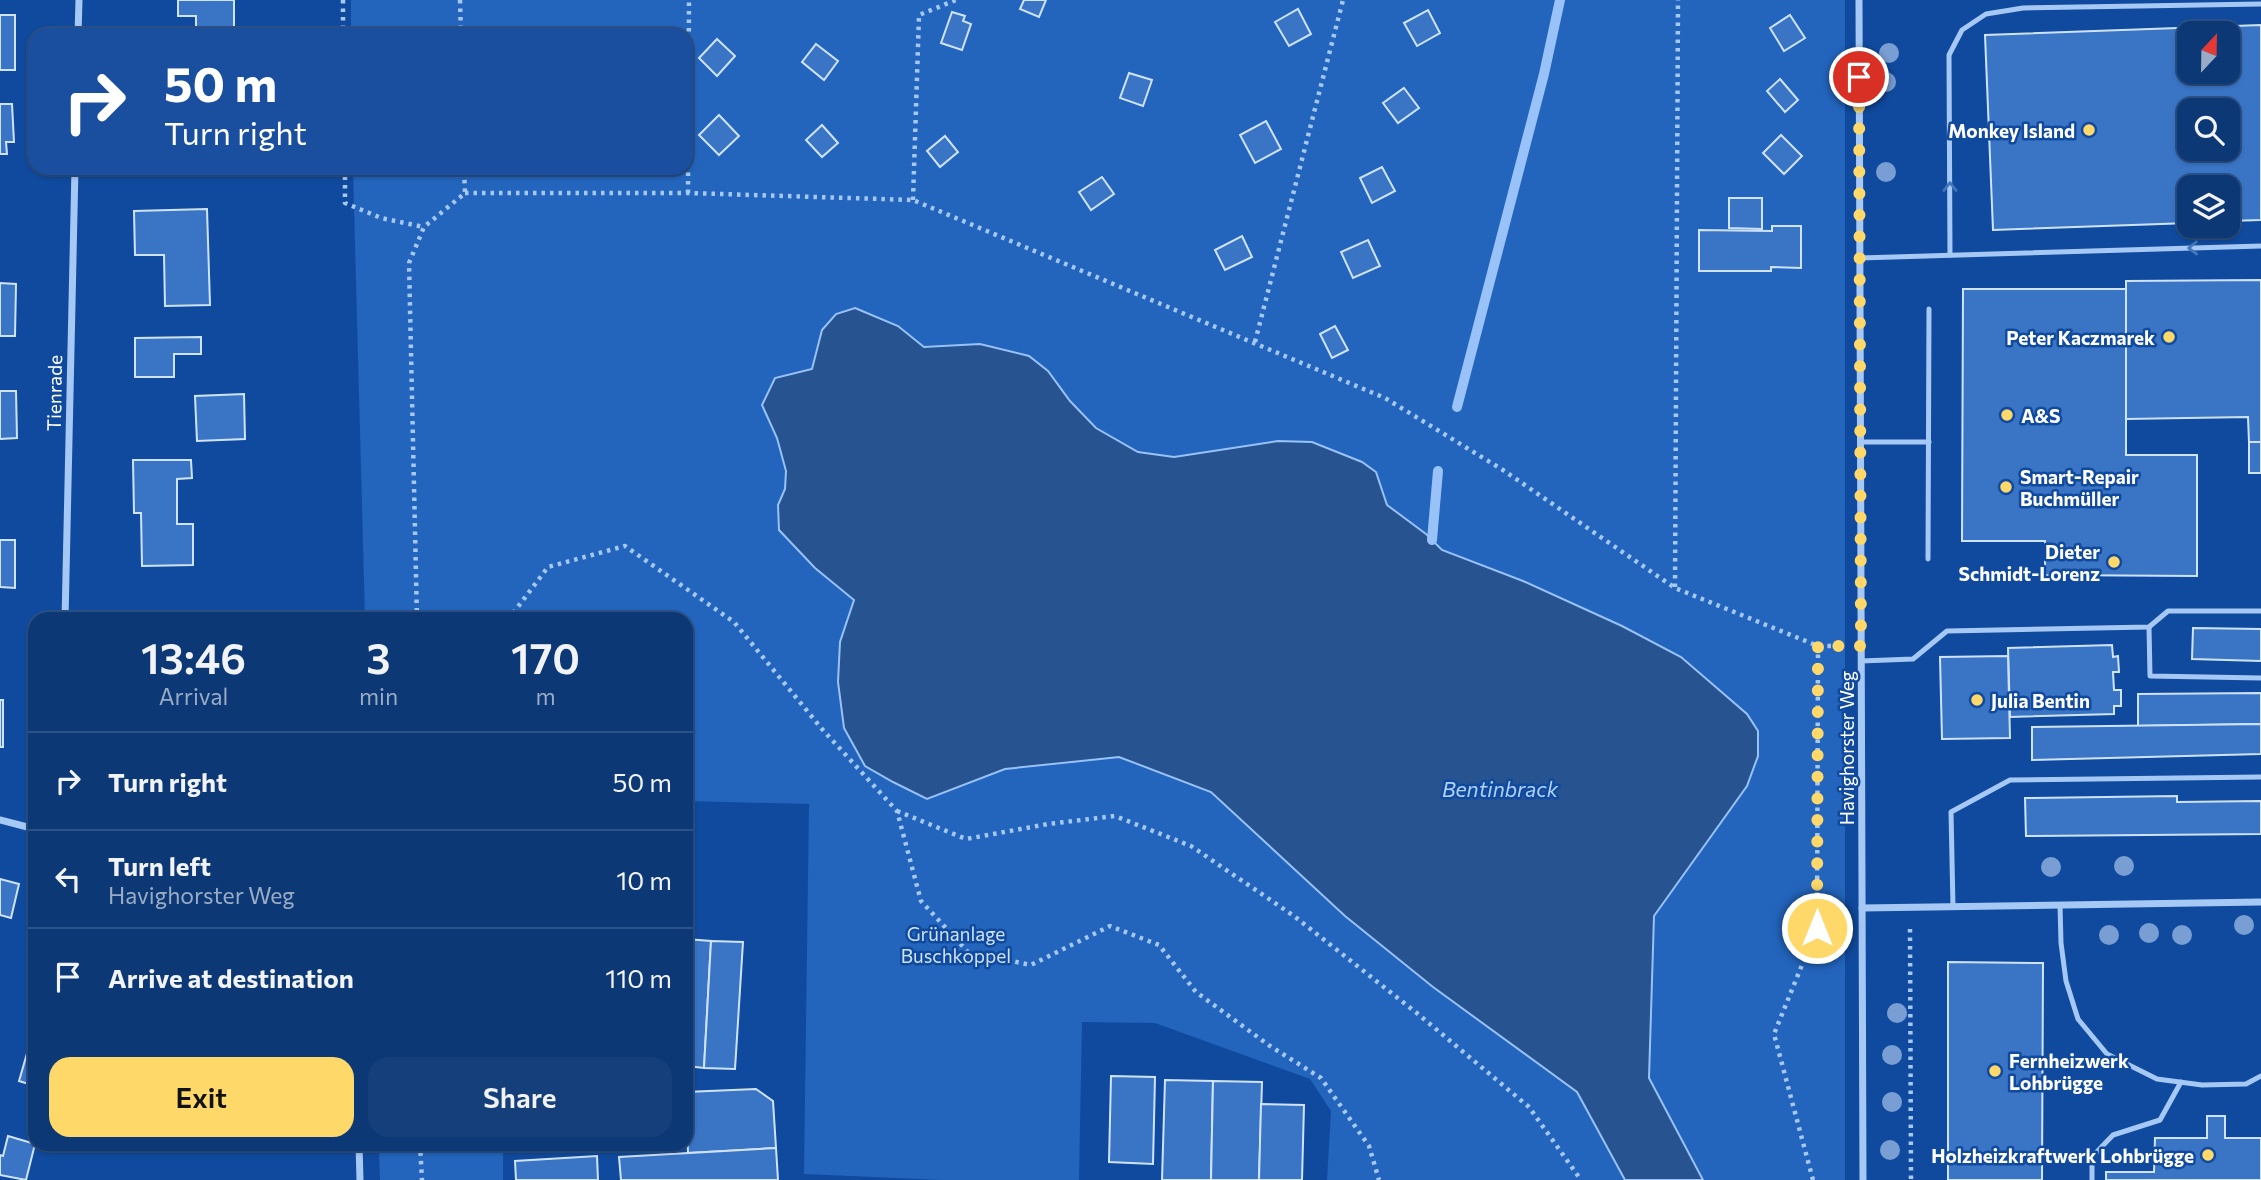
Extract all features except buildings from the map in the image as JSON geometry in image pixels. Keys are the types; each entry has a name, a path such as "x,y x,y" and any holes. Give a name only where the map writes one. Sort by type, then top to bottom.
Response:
{"street":[{"path":"78,28 79,0"},
{"name":"Havighorster Weg","path":"1859,0 1863,1180"},
{"name":"Tienrade","path":"65,612 75,175"},
{"path":"0,820 28,827"},
{"path":"1862,908 2261,902"},
{"path":"359,1151 360,1180"}],"lane":[{"path":"1950,255 1949,55 1962,30 1986,14 2023,8 2261,4"},
{"path":"1860,258 2261,246"},
{"path":"1928,559 1929,309"},
{"path":"1860,442 1929,442"},
{"path":"1861,661 1913,659 1947,631 2149,627 2168,611 2261,611"},
{"path":"2149,627 2150,676 2261,678"},
{"path":"1953,907 1951,812 2010,780 2261,777"},
{"path":"2060,905 2060,943 2066,981 2078,1019 2108,1054 2157,1079 2202,1085 2246,1084 2261,1076"},
{"path":"2092,1180 2092,1157 2113,1135 2160,1120 2181,1082"}],"path":[{"path":"343,0 343,28"},
{"path":"460,0 461,28"},
{"path":"689,0 689,28"},
{"path":"912,200 919,15 956,0"},
{"path":"1255,342 1343,0"},
{"path":"1675,588 1678,0"},
{"path":"345,175 345,203 381,218 424,227"},
{"path":"464,175 465,193"},
{"path":"688,175 688,193"},
{"path":"417,612 410,263 424,227 465,193 688,193 912,200 1385,398 1503,470 1675,588 1818,646 1861,646"},
{"path":"514,612 548,567 625,546 734,622 822,729 897,811 966,839 1048,824 1115,816 1191,846 1294,916 1419,1014 1529,1107 1581,1180"},
{"path":"1813,1180 1774,1034 1817,928 1818,646"},
{"path":"897,811 921,901 968,952 1031,965 1110,926 1159,945 1196,992 1270,1046 1321,1078 1369,1146 1379,1180"},
{"path":"1910,908 1911,1180"},
{"path":"420,1151 422,1180"}],"green space":[{"name":"Grünanlage Buschkoppel","path":"351,0 1845,0 1845,1180 1703,1180 1649,1078 1654,916 1747,786 1758,756 1758,732 1747,714 1681,657 1622,626 1523,581 1442,550 1426,534 1387,505 1376,472 1362,462 1312,442 1278,441 1174,457 1138,452 1096,428 1070,401 979,344 924,347 898,326 855,308 822,330 812,369 775,378 762,405 777,438 786,471 785,489 778,505 779,530 815,568 854,600 840,642 927,799 1005,769 1119,757 1212,792 1345,916 1433,987 1577,1092 1625,1180 1327,1180 1331,1111 1310,1079 1155,1023 1082,1022 1079,1180 942,1180 804,1174 809,804 693,801 693,612 365,612 353,175 693,175 693,28 351,28"},
{"path":"379,1151 503,1151 503,1180 380,1180"}],"water":[{"name":"Bentinbrack","path":"855,308 898,326 924,347 980,344 1029,356 1048,371 1070,401 1096,428 1138,452 1174,457 1278,441 1312,442 1362,462 1376,472 1387,505 1426,534 1442,550 1523,581 1622,626 1681,657 1747,714 1758,731 1758,756 1747,786 1654,916 1649,1078 1703,1180 1625,1180 1577,1092 1433,987 1345,916 1211,792 1119,757 1005,769 927,799 865,766 844,728 838,682 840,642 854,600 815,568 779,530 778,505 785,489 786,471 777,438 762,405 775,378 812,369 822,330 836,314"}],"waterway":[{"path":"1457,407 1544,74 1560,0"},
{"path":"1432,540 1438,471"}],"place":[{"name":"Monkey Island","path":"2089,130"},
{"name":"Peter Kaczmarek","path":"2169,337"},
{"name":"A&S","path":"2007,415"},
{"name":"Smart-Repair Buchmüller","path":"2006,487"},
{"name":"Dieter Schmidt-Lorenz","path":"2114,562"},
{"name":"Julia Bentin","path":"1977,700"},
{"name":"Fernheizwerk Lohbrügge","path":"1995,1071"},
{"name":"Holzheizkraftwerk Lohbrügge","path":"2208,1155"}],"route":[{"path":"1817,928 1818,646 1861,646 1859,77"}]}
